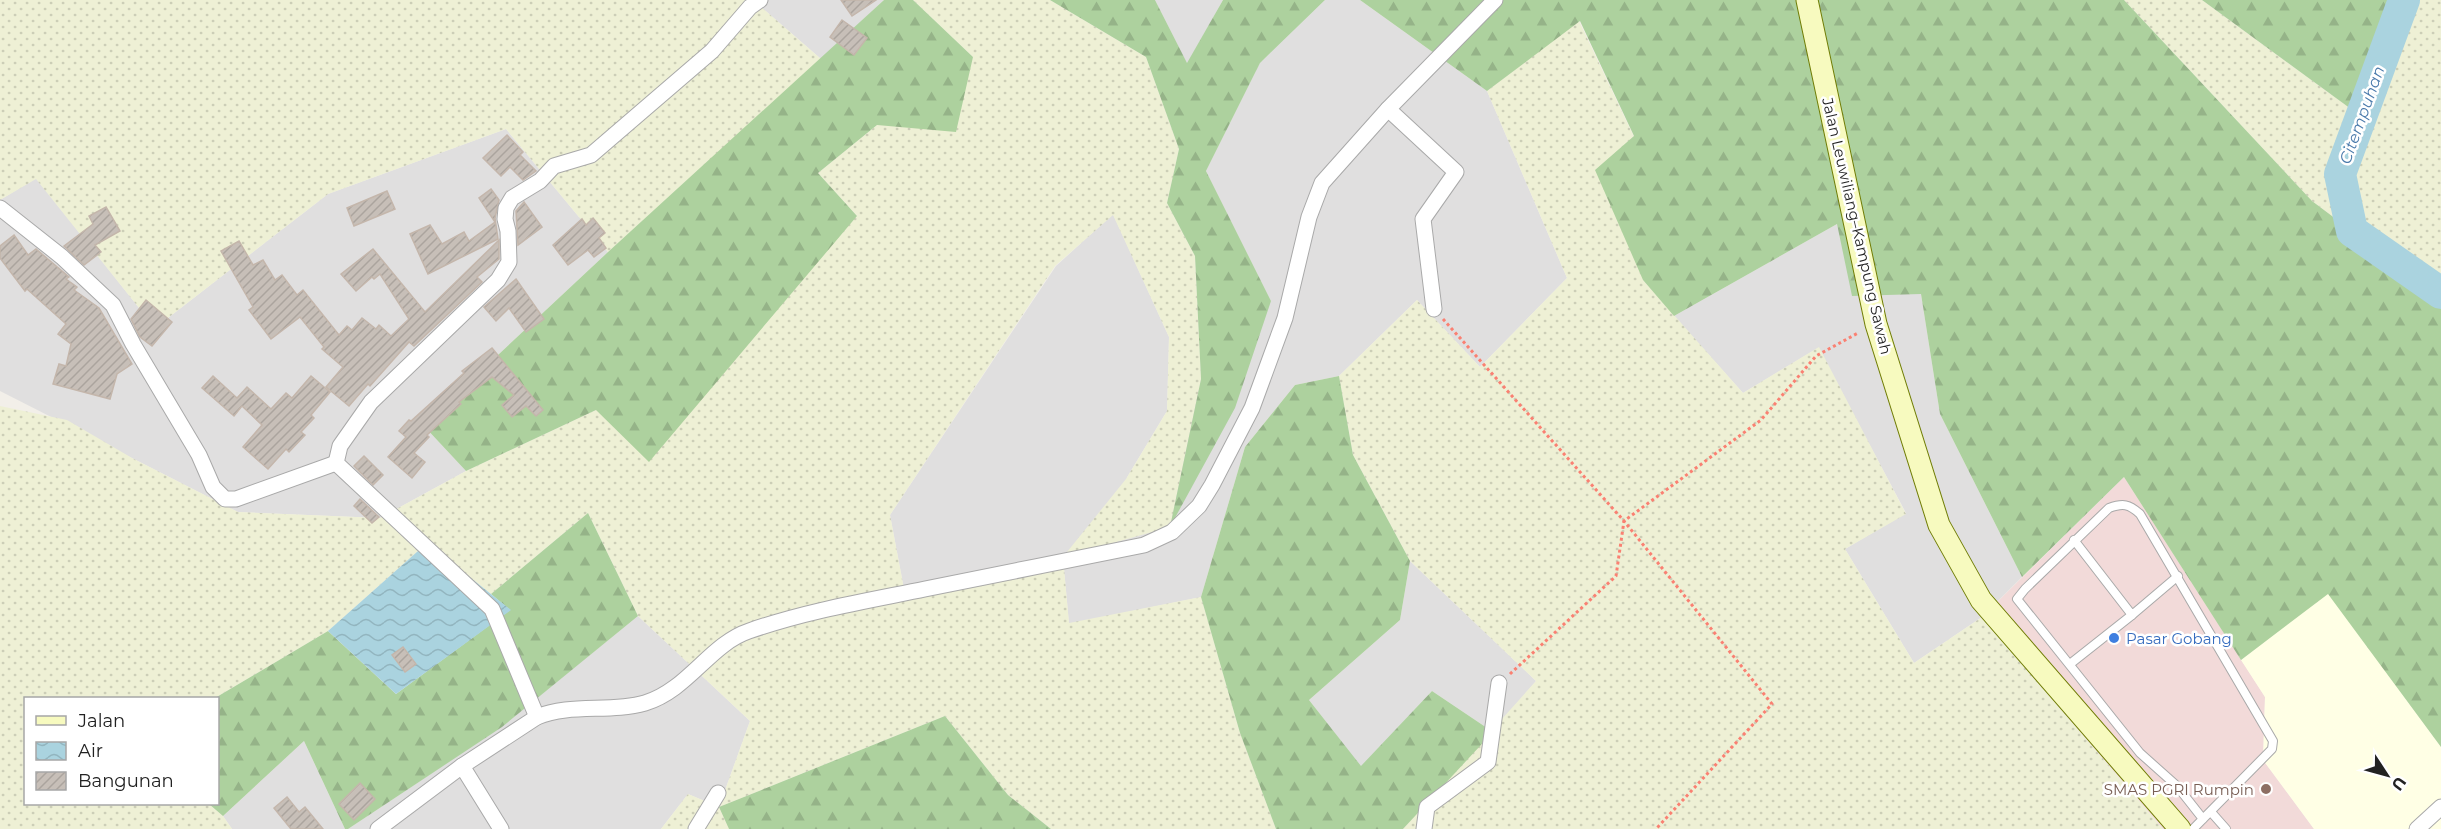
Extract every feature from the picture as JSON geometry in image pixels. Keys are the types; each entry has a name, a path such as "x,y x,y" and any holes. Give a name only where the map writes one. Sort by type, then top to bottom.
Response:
{"main road":[{"name":"Jalan Leuwiliang–Kampung Sawah","path":"1807,0 1876,324 1939,525 1981,600 2180,829"}],"street":[{"path":"336,463 340,446 371,402 498,280 509,262 508,231 505,219 506,208 512,198 540,181 554,166 591,155 712,51 750,7 760,0"},
{"path":"378,829 462,766 537,717 551,712 591,710 646,702 684,682 727,643 745,632 803,613 1144,545 1172,532 1199,506 1252,408 1285,318 1309,217 1322,183 1388,109 1495,0"},
{"path":"1388,109 1456,172 1423,219 1434,309"},
{"path":"0,208 62,257 113,305 133,344 199,455 213,487 225,499 236,500 336,463"},
{"path":"336,463 492,609 537,717"},
{"path":"1424,829 1427,807 1488,762 1499,683"},
{"path":"462,766 501,829"},
{"path":"696,829 718,793"},
{"path":"2417,829 2441,807"}],"lane":[{"path":"2193,829 2211,812 2272,750 2273,741 2140,514 2131,506 2122,504 2109,508 2074,540 2017,599 2140,753 2176,786 2203,819"},
{"path":"2074,540 2132,615"},
{"path":"2070,664 2178,576"},
{"path":"2211,812 2226,829"}],"path":[{"path":"1434,309 1624,521 1772,704 1656,829"},
{"path":"1499,683 1616,576 1624,521 1761,420 1816,356 1876,324"}],"shaded area":[{"path":"0,0 753,0 821,59 608,252 506,129 328,194 155,328 36,179 0,200"},
{"path":"753,0 884,0 821,59"},
{"path":"913,0 1050,0 1146,57 1179,149 1167,203 1195,256 1201,379 1170,527 1063,557 1069,623 1201,597 1240,733 1276,829 1051,829 1008,795 945,716 719,807 750,721 638,616 588,513 491,594 427,543 328,631 217,697 24,697 24,805 210,805 223,816 232,829 0,829 0,406 67,420 132,458 238,512 380,518 466,471 596,410 857,216 818,173 877,125 973,57","holes":["1113,215 1169,337 1167,411 1126,479 1063,557 904,589 890,515 1055,266"]},
{"path":"1155,0 1223,0 1187,64"},
{"path":"1325,0 1360,0 1487,91 1567,278 1480,367 1417,300 1339,376 1295,385 1245,447 1201,597 1069,624 1063,558 904,589 890,515 1056,266 1113,214 1169,337 1167,411 1126,479 1271,301 1206,171 1260,63"},
{"path":"2124,0 2202,0 2351,109 2397,0 2441,0 2441,298 2312,201"},
{"path":"1579,21 1634,137 1643,280 1743,393 1819,347 1906,514 1845,549 1914,663 1982,617 2163,829 1403,829 1536,681 1410,561 1353,455 1339,376 1417,300 1480,367 1567,278 1487,91"},
{"path":"506,129 608,252 423,425 466,471 380,518 238,512 0,391 0,200 36,178 155,328 328,194"},
{"path":"1837,224 1921,294 1940,414 2022,577 1982,617 1914,663 1845,549 1906,513 1818,348 1743,393 1674,316"},
{"name":"Pasar Gobang","path":"2124,477 2265,697 2263,760 2314,829 2163,829 1982,617"},
{"path":"1410,561 1536,681 1493,732 1432,691 1361,767 1309,700 1400,620"},
{"path":"2328,593 2441,747 2441,829 2314,829 2263,760 2265,697 2241,660"},
{"path":"638,616 750,721 719,807 688,794 661,829 348,829 501,727"},
{"path":"304,741 345,829 232,829 223,816"},
{"path":"688,794 719,807 729,829 661,829"}],"green space":[{"path":"884,0 913,0 973,57 956,132 877,125 818,173 857,216 649,462 596,410 466,471 423,425"},
{"path":"1050,0 1155,0 1187,63 1223,0 1325,0 1260,63 1206,171 1271,301 1235,408 1170,527 1201,379 1195,256 1167,203 1179,149 1146,57"},
{"path":"1360,0 2124,0 2312,201 2441,298 2441,747 2328,594 2241,660 2124,477 2022,577 1940,414 1921,294 1852,296 1837,224 1674,316 1643,280 1595,170 1634,136 1580,21 1487,91"},
{"path":"2202,0 2397,0 2351,109"},
{"path":"1339,376 1353,455 1410,561 1400,620 1309,700 1361,766 1432,691 1493,732 1403,829 1276,829 1240,733 1201,597 1245,447 1295,385"},
{"path":"588,513 638,616 502,727 348,829 345,829 304,741 223,816 210,805 219,805 219,697 217,697 328,631 396,694 510,610 491,594"},
{"path":"945,716 1008,795 1051,829 729,829 719,807"}],"water":[{"path":"427,543 511,610 396,694 328,631"}],"building":[{"path":"841,0 876,0 852,16"},
{"path":"842,20 867,38 854,55 830,37"},
{"path":"507,135 523,152 520,155 536,171 523,180 510,167 501,176 483,158"},
{"path":"491,189 499,200 495,218 498,239 428,274 410,234 430,225 442,244 464,232 469,241 495,222 479,198"},
{"path":"387,191 395,209 354,226 347,208"},
{"path":"524,202 542,227 518,245 516,211"},
{"path":"106,207 120,231 95,245 101,252 84,265 64,246 93,224 89,216"},
{"path":"593,218 605,233 599,238 606,248 594,257 588,250 568,265 553,245 582,219 586,225"},
{"path":"14,235 28,255 36,249 69,277 66,279 77,287 74,290 99,308 132,364 117,374 110,399 53,384 59,364 66,366 71,344 58,334 66,324 27,289 25,291 0,258 0,246"},
{"path":"499,240 499,259 477,277 482,282 414,346 409,342 349,406 326,387 343,367 322,349 324,347 300,317 271,339 249,310 253,307 221,251 239,241 253,265 263,260 275,280 282,275 297,295 303,290 339,335 347,326 352,330 362,318 376,329 379,325 391,336 409,319 380,274 374,279 372,277 356,291 341,274 373,249 425,312"},
{"path":"516,279 544,319 526,332 509,308 496,321 484,307"},
{"path":"146,300 172,322 152,346 140,337 131,319"},
{"path":"492,348 543,410 536,416 526,406 512,417 502,405 514,395 492,377 459,402 461,404 427,435 429,437 414,453 425,462 412,478 388,457 406,437 399,431 464,373 462,371"},
{"path":"213,376 237,398 247,387 271,409 286,393 292,398 311,376 330,392 311,415 314,418 301,432 305,435 289,452 286,449 268,469 243,447 262,425 242,406 234,416 202,388"},
{"path":"364,456 383,475 373,485 354,466"},
{"path":"360,499 379,517 372,523 354,506"},
{"path":"403,647 416,664 405,672 392,655"},
{"path":"360,783 375,799 354,820 339,804"},
{"path":"287,797 299,812 305,807 323,829 291,829 274,808"}],"waterway":[{"name":"Citempuhan","path":"2404,0 2340,174 2352,231 2441,293"}],"place":[{"name":"Pasar Gobang","path":"2114,638"},
{"name":"SMAS PGRI Rumpin","path":"2266,789"}]}
